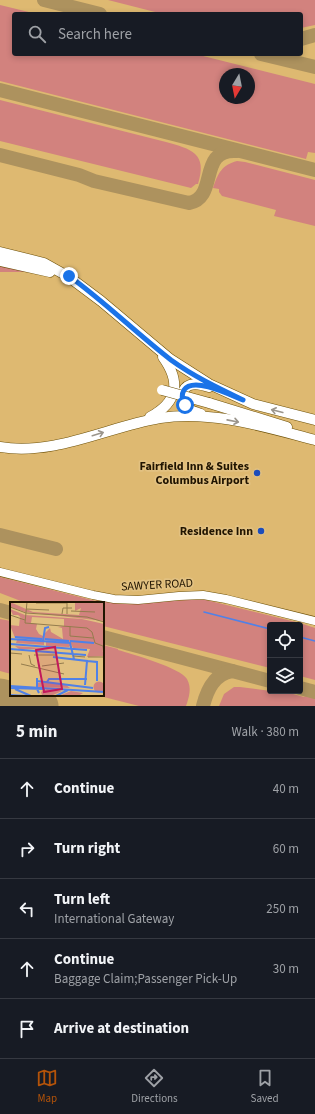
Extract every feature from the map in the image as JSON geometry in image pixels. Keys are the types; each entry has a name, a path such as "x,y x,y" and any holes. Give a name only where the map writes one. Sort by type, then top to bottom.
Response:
{"main road":[{"path":"0,252 37,261 69,276 155,347 194,375 243,400"},
{"path":"0,261 48,271 68,278 86,289"},
{"path":"0,447 28,449 71,442 139,422 151,417 165,408 171,401 174,391 174,382 170,369 155,347"},
{"path":"315,420 264,407 201,385 195,384 187,386 182,395 185,405 191,410 211,417 315,440"},
{"path":"162,390 290,427 315,436"},
{"path":"139,422 168,417 211,417"},
{"path":"0,440 37,444 71,442"}],"street":[{"name":"SAWYER ROAD","path":"0,572 114,599 138,600 194,595 208,596 315,621"}],"shaded area":[{"path":"0,0 315,0 315,706 0,706"},
{"path":"108,0 315,0 315,25 303,28 303,12 155,12"},
{"path":"0,5 29,12 12,12 12,56 203,56 251,68 219,68 219,104 255,104 255,69 315,84 315,153 308,152 306,159 0,81"},
{"path":"0,100 183,147 190,150 199,159 201,174 198,184 191,188 0,141"},
{"path":"237,161 315,180 315,226 274,216 276,210 222,196 219,189 213,188 217,178 224,167"},
{"path":"0,265 30,272 0,272"},
{"path":"0,577 96,601 129,604 206,600 296,622 267,622 267,667 104,626 104,602 23,602 0,593"},
{"path":"0,619 10,621 10,674 0,671"},
{"path":"303,624 315,628 315,680 303,677"},
{"path":"104,645 176,670 189,682 190,689 186,706 139,706 100,696 104,696"},
{"path":"234,687 240,687 267,691 267,694 293,694 315,698 315,706 219,706 224,694"}],"waterway":[{"path":"204,612 267,628"},
{"path":"303,638 315,641"}],"taxiway":[{"path":"44,0 92,12"},
{"path":"303,38 315,35"},
{"path":"269,56 315,67"},
{"path":"0,90 315,170"},
{"path":"0,155 79,175 94,181 189,203 198,199 204,192 212,165 217,157 225,152 237,151"},
{"path":"0,535 56,549"},
{"path":"0,610 10,613"},
{"path":"104,637 267,680"},
{"path":"203,706 209,689 216,679 220,675 232,671"},
{"path":"303,689 315,692"}],"runway":[{"path":"0,696 41,706"}],"place":[{"name":"Fairfield Inn & Suites Columbus Airport","path":"257,473"},
{"name":"Residence Inn","path":"261,531"}],"route":[{"path":"69,276 170,359 209,384 243,400 209,387 195,384 185,388 182,399 185,405"}]}
